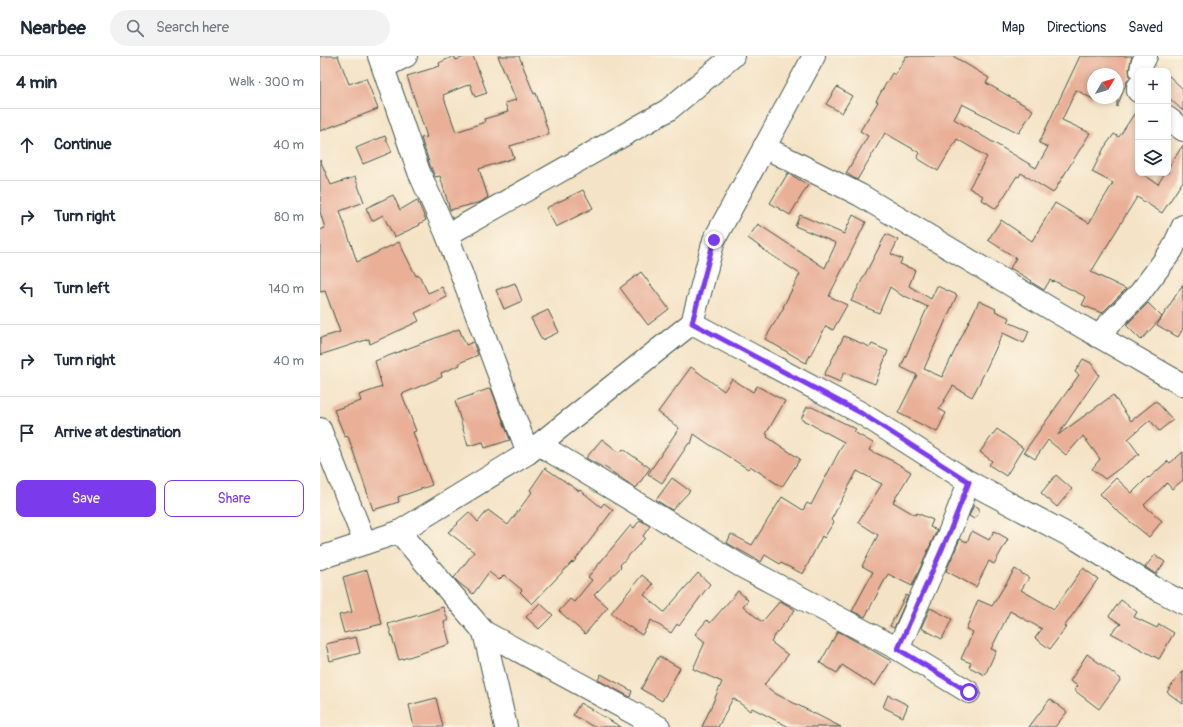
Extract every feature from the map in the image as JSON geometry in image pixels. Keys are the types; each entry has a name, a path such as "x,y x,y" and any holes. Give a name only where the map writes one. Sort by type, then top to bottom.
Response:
{"street":[{"path":"406,56 382,62 419,172 447,235 534,449 741,566 898,649 969,692"},
{"path":"447,235 668,110 733,56"},
{"path":"320,558 399,532 534,449 692,323 714,240 814,56"},
{"path":"1141,68 1146,56"},
{"path":"1171,120 1183,130"},
{"path":"764,147 860,195 1183,386"},
{"path":"1097,336 1140,293 1172,250 1183,226"},
{"path":"692,323 861,413 969,482 1078,540 1183,604"},
{"path":"320,429 365,543"},
{"path":"898,649 950,531 969,482"},
{"path":"399,532 484,632 658,727"},
{"path":"484,632 506,727"}],"building":[{"path":"320,56 338,56 349,84 366,78 378,109 320,131"},
{"path":"454,56 456,60 467,56 473,56 487,93 475,97 470,84 443,95 456,132 485,122 484,119 508,112 505,103 516,100 498,56 519,56 534,94 536,93 549,134 510,146 514,158 479,169 488,197 481,202 450,210 440,176 435,177 421,138 427,137 407,76 440,66 439,63"},
{"path":"906,56 953,56 989,78 986,83 1033,110 1019,133 962,104 954,119 1036,168 1048,147 1039,143 1080,56 1132,56 1129,69 1130,77 1123,91 1123,68 1087,68 1087,96 1076,90 1062,120 1090,133 1053,193 1021,173 1019,177 1017,176 996,209 981,199 983,196 969,188 987,157 957,139 938,171 917,158 920,153 885,133 857,180 846,173 868,136 860,131 878,102 876,101 892,73 895,75"},
{"path":"1171,78 1183,89 1183,111 1171,100"},
{"path":"837,87 852,96 842,113 826,104"},
{"path":"1135,113 1135,176 1146,176 1158,184 1163,176 1171,176 1171,163 1183,145 1183,181 1162,213 1137,197 1091,272 1126,289 1102,313 1082,305 1086,297 1054,281 1053,282 1050,280 1044,290 1031,282 1032,281 1010,268 1016,258 988,240 1001,220 1032,241 1055,203 1089,223 1113,183 1092,172 1104,148 1114,134 1119,137"},
{"path":"385,136 392,152 363,164 356,148"},
{"path":"320,160 331,185 355,177 364,202 340,211 357,262 399,242 416,276 419,275 428,293 442,287 447,297 415,313 419,321 370,344 369,339 320,355 320,338 340,332 325,291 320,292 320,230 325,228 320,212"},
{"path":"788,173 808,185 790,215 770,203"},
{"path":"583,190 593,208 556,227 546,208"},
{"path":"393,195 400,210 417,200 426,220 419,224 420,225 394,237 383,215 372,221 366,208"},
{"path":"800,215 844,234 853,215 866,222 829,296 847,305 833,330 826,326 806,363 765,339 784,307 800,274 748,238 758,224 825,268 836,243 795,226"},
{"path":"886,234 898,240 891,254 902,259 900,264 915,270 909,286 931,299 937,286 957,295 924,369 942,377 979,301 1010,318 1008,322 1029,331 1024,343 1003,333 972,397 953,386 939,409 946,413 937,432 898,413 917,375 901,367 928,307 905,296 904,297 890,287 879,313 851,301"},
{"path":"641,272 669,309 648,325 620,288"},
{"path":"515,283 522,301 504,309 496,290"},
{"path":"1183,284 1183,329 1178,337 1157,325"},
{"path":"1148,303 1162,317 1141,340 1126,325"},
{"path":"548,310 559,332 542,340 531,318"},
{"path":"459,329 466,345 473,342 478,355 441,373 442,377 402,394 416,431 413,432 432,485 398,497 399,502 373,510 348,436 345,437 334,410 361,401 359,395 382,387 375,361"},
{"path":"844,336 870,347 872,344 888,351 875,384 844,372 840,382 824,375"},
{"path":"1083,359 1091,363 1099,375 1058,435 1113,395 1131,421 1156,401 1173,420 1159,431 1150,420 1128,439 1139,454 1105,479 1092,469 1100,459 1083,436 1066,455 1048,440 1035,459 1024,452 1079,375 1075,372"},
{"path":"691,367 724,391 732,379 753,392 757,386 785,401 766,434 768,435 767,437 800,459 782,487 750,466 748,469 694,434 691,444 689,443 662,483 648,474 679,428 658,412"},
{"path":"491,388 510,440 485,448 483,442 468,446 455,401"},
{"path":"807,407 812,407 856,429 854,432 873,443 869,450 895,462 911,472 893,502 915,515 917,513 933,520 930,527 937,530 912,586 888,574 865,617 852,611 873,572 862,566 878,535 858,522 882,484 857,471 831,520 834,522 824,538 822,536 803,574 781,563 780,564 765,555 761,562 727,543 731,534 752,545 782,497 803,510 807,503 811,505 844,442 801,419"},
{"path":"997,429 1023,448 1006,476 989,465 992,461 980,452"},
{"path":"602,439 620,453 623,449 650,468 636,488 603,466 602,467 586,458"},
{"path":"1183,452 1183,480 1172,489 1167,483 1144,505 1162,521 1149,537 1116,510 1100,494 1116,478 1132,493 1148,477 1149,478 1168,461 1170,463"},
{"path":"545,468 579,491 580,490 601,507 604,503 613,510 573,563 572,562 532,604 520,592 522,590 504,575 499,580 489,572 473,594 454,578 474,552 448,532 469,512 478,522 488,510 508,525 532,492 530,490"},
{"path":"1056,475 1072,489 1057,507 1041,493"},
{"path":"672,478 690,491 672,510 656,500"},
{"path":"974,505 979,508 979,513 974,519 969,516"},
{"path":"640,520 650,526 643,536 645,538 620,565 621,567 594,595 608,607 585,634 559,611 570,599 574,602 592,580 588,577 631,525 634,528"},
{"path":"972,531 989,540 994,531 1008,539 994,564 989,561 976,587 946,571 960,539 967,542"},
{"path":"1155,555 1165,562 1156,574 1145,567"},
{"path":"1083,568 1098,579 1050,649 1035,638 1042,629 1010,611 991,649 996,651 985,675 969,667 971,663 961,659 973,632 966,629 978,600 992,606 1015,569 1029,578 1021,590 1054,609"},
{"path":"367,570 382,624 344,633 339,615 352,612 343,577"},
{"path":"698,573 710,584 679,626 677,624 671,633 651,620 642,635 611,613 642,575 653,584 644,595 664,612"},
{"path":"738,591 748,600 743,606 762,622 780,601 795,610 771,642 788,655 764,685 776,694 841,727 789,727 752,708 750,711 733,698 718,727 702,727 722,682 693,669 705,642 695,634 707,620 710,623"},
{"path":"906,595 908,596 894,628 890,626"},
{"path":"1121,600 1137,612 1134,617 1157,628 1159,624 1174,633 1159,659 1111,633 1121,624 1109,616"},
{"path":"540,603 553,615 539,629 526,617"},
{"path":"443,607 448,620 444,622 450,644 399,660 388,624"},
{"path":"930,608 952,619 942,639 921,628"},
{"path":"838,631 891,661 875,686 842,665 837,673 820,663"},
{"path":"356,637 360,653 330,661 326,644"},
{"path":"1087,654 1121,679 1099,709 1074,690 1078,686 1070,681"},
{"path":"659,656 680,668 662,701 641,689"},
{"path":"1183,670 1183,704 1167,692"},
{"path":"601,674 632,691 630,697 598,680"},
{"path":"888,695 908,705 903,717 883,707"},
{"path":"436,698 443,727 414,727 409,705"},
{"path":"1050,699 1067,712 1055,727 1029,727"},
{"path":"580,703 621,727 594,727 573,715"}],"route":[{"path":"714,240 692,323 861,413 969,482 950,531 898,649 969,692"}]}
